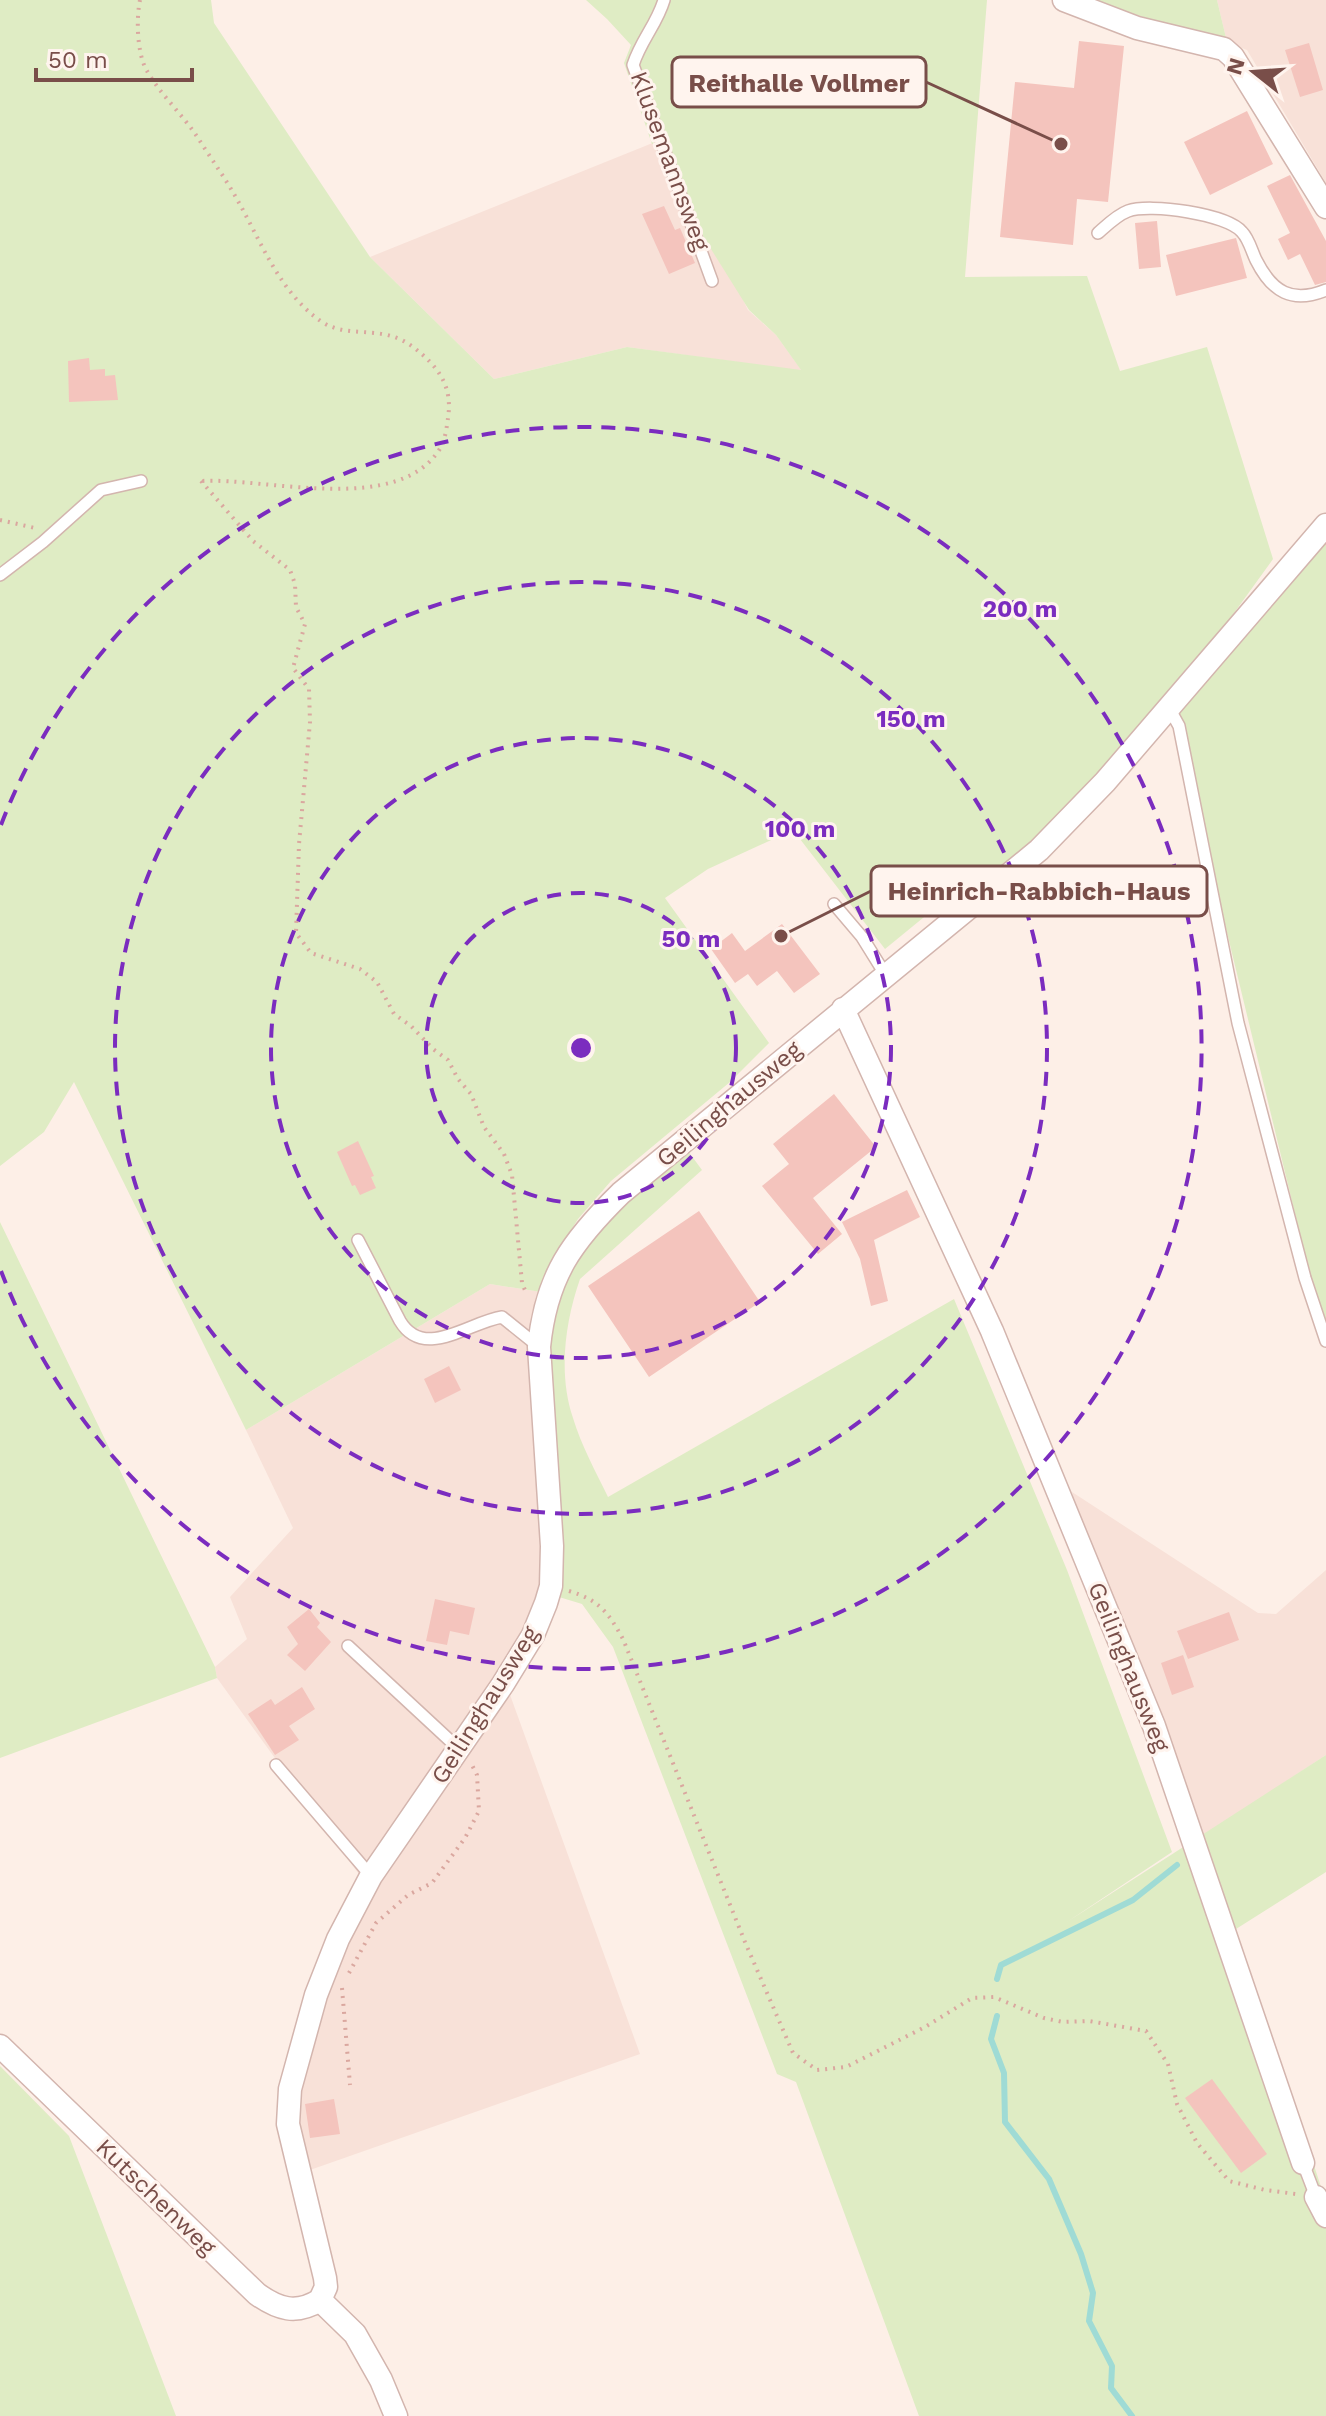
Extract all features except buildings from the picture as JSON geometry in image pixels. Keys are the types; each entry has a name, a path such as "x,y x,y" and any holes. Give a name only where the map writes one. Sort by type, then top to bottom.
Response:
{"street":[{"path":"1064,0 1137,28 1224,49 1233,57 1326,207"},
{"name":"Geilinghausweg","path":"320,2300 326,2287 325,2278 288,2124 288,2104 316,1995 338,1939 371,1876 533,1635 551,1586 552,1546 540,1337 555,1278 567,1253 590,1223 632,1184 1039,850 1105,782 1326,525"},
{"name":"Geilinghausweg","path":"843,1009 992,1331 1154,1726 1303,2163"},
{"name":"Kutschenweg","path":"2,2051 257,2294 270,2304 297,2310 320,2300"},
{"path":"320,2300 355,2334 381,2380 396,2416"}],"lane":[{"name":"Klusemannsweg","path":"664,0 660,14 639,44 633,65 712,281"},
{"path":"1098,233 1130,210 1161,209 1201,215 1228,222 1243,232 1257,264 1270,282 1285,293 1310,296 1326,290"},
{"path":"0,575 43,542 101,490 141,481"},
{"path":"1168,707 1179,726 1238,1023 1305,1278 1326,1341"},
{"path":"834,904 862,937 885,974"},
{"path":"358,1240 400,1321 407,1333 415,1338 450,1335 502,1317 540,1337"},
{"path":"348,1646 459,1749"},
{"path":"276,1765 371,1876"},
{"path":"1303,2163 1321,2206"}],"path":[{"path":"140,0 136,20 146,69 183,116 233,193 280,280 324,323 352,332 372,331 397,337 413,347 436,366 448,386 449,415 442,447 421,468 388,485 345,489 293,487 228,479 201,481 243,531 290,570 295,584 296,607 305,624 293,668 309,689 310,722 298,859 296,933 311,953 360,969 377,982 394,1014 448,1060 471,1094 484,1127 504,1154 512,1175 522,1283 540,1337"},
{"path":"0,520 35,528 45,520"},
{"path":"551,1586 588,1596 609,1614 623,1639 793,2053 817,2070 846,2067 925,2027 972,1998 994,1997 1044,2018 1063,2022 1089,2021 1146,2031 1168,2064 1177,2104 1197,2143 1229,2181 1321,2206"},
{"path":"350,2085 342,1986 376,1923 408,1895 432,1883 465,1838 479,1811 477,1775 469,1758 459,1749"}],"shaded area":[{"path":"1217,0 1326,0 1326,183 1247,50 1227,42"},
{"path":"665,138 748,310 776,335 802,371 627,347 494,379 370,257"},
{"path":"490,1284 541,1292 540,1590 509,1692 640,2054 310,2170 293,2101 361,1877 217,1678 215,1667 247,1639 230,1597 293,1528 246,1430"},
{"path":"1072,1492 1258,1613 1276,1614 1326,1570 1326,1755 1203,1836 1077,1514"}],"green space":[{"path":"0,0 211,0 214,23 370,257 494,379 627,347 801,370 776,335 749,310 701,233 666,139 652,144 624,63 631,45 586,0 987,0 965,277 1087,276 1120,371 1207,347 1273,559 1166,707 1104,781 947,919 940,904 885,949 793,830 708,869 665,898 769,1043 730,1082 611,1181 578,1219 557,1253 541,1292 490,1284 246,1430 74,1082 44,1132 0,1166"},
{"path":"1089,0 1217,0 1227,42 1094,2"},
{"path":"1326,543 1326,1323 1313,1288 1172,705"},
{"path":"685,1147 702,1170 580,1279 570,1313 565,1348 568,1401 580,1438 608,1497 954,1299 1067,1570 1172,1852 1067,1922 1326,1755 1326,1872 1236,1929 1326,2202 1326,2416 919,2416 796,2082 777,2074 613,1647 582,1604 559,1597 562,1581 545,1347 557,1295 590,1227"},
{"path":"0,1222 215,1667 217,1678 0,1758"},
{"path":"0,2066 69,2136 176,2416 0,2416"}],"waterway":[{"path":"997,1979 1001,1965 1133,1900 1177,1865"},
{"path":"997,2016 991,2039 1004,2073 1005,2122 1049,2179 1081,2254 1093,2293 1089,2321 1112,2366 1111,2388 1132,2416"}],"place":[{"name":"Reithalle Vollmer","path":"1061,144"},
{"name":"Heinrich-Rabbich-Haus","path":"781,936"}]}
